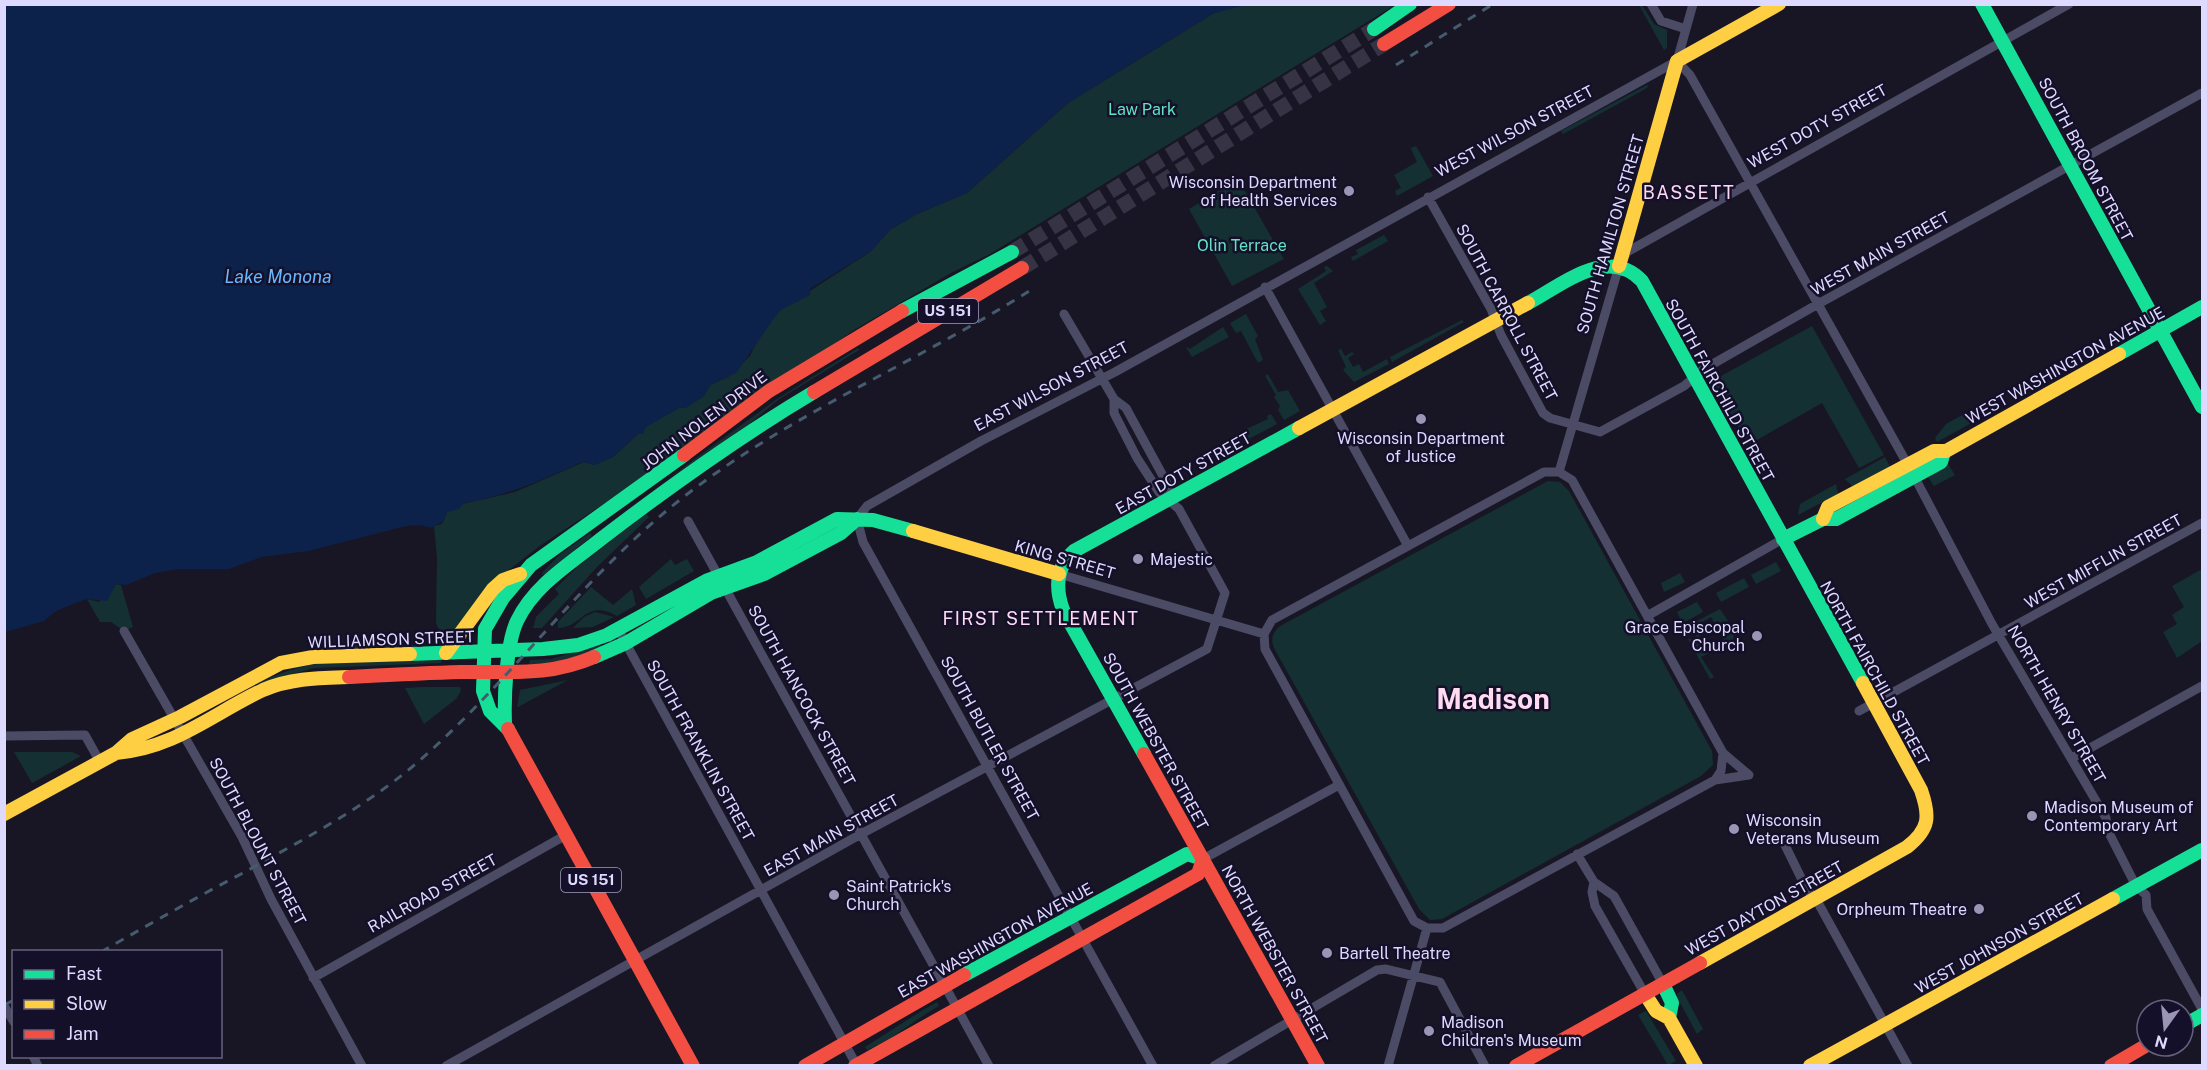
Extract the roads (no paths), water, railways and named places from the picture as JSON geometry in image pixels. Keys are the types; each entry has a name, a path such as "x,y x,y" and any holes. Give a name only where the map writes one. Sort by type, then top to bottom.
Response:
{"street":[{"path":"1374,29 1410,4"},
{"path":"1384,44 1449,4"},
{"path":"1652,4 1661,21 1686,29"},
{"name":"SOUTH HAMILTON STREET","path":"1559,472 1693,4"},
{"name":"WEST WILSON STREET","path":"1265,287 1779,4"},
{"name":"SOUTH BROOM STREET","path":"1982,4 2202,407"},
{"name":"WEST DOTY STREET","path":"1619,266 1627,252 2069,4"},
{"name":"NORTH HENRY STREET","path":"1677,61 1690,75 1911,470 1999,635 2106,818 2107,829 2136,886 2146,895 2147,909 2202,1009"},
{"name":"WEST MAIN STREET","path":"1573,425 1603,431 1684,386 1694,377 1818,304 2202,93"},
{"name":"SOUTH CARROLL STREET","path":"1428,197 1543,413 1550,418 1573,425"},
{"name":"JOHN NOLEN DRIVE","path":"482,672 489,620 523,573 540,558 616,506 769,391 864,332 1012,252"},
{"path":"1333,410 1593,268 1610,264 1619,266"},
{"name":"SOUTH FAIRCHILD STREET","path":"1619,266 1634,272 1642,281 1783,539"},
{"name":"JOHN NOLEN DRIVE","path":"507,673 519,616 541,587 651,500 765,422 1022,268"},
{"path":"1265,287 1408,546"},
{"name":"EAST WILSON STREET","path":"507,673 524,674 562,669 626,643 711,593 784,564 841,533 867,506 924,473 1265,287"},
{"name":"WEST WASHINGTON AVENUE","path":"1647,616 1783,539 1823,519 1836,519 1911,470 1934,451 1944,452 2202,307"},
{"path":"1064,314 1114,399 1126,408 1169,487 1170,499"},
{"path":"1114,399 1114,413 1128,442 1159,492 1170,499"},
{"name":"EAST DOTY STREET","path":"1059,574 1065,559 1074,551 1333,410"},
{"path":"1544,472 1559,472 1572,480 1723,753 1749,775 1715,780 1443,928 1426,927 1414,921 1265,649 1264,634 1272,620 1544,472"},
{"name":"EAST MAIN STREET","path":"446,1065 861,834 1207,649 1225,592 1179,509 1170,499"},
{"path":"512,650 572,646 593,641 719,576 757,562 837,519 856,519"},
{"name":"KING STREET","path":"856,519 873,520 1264,634"},
{"name":"SOUTH BUTLER STREET","path":"856,519 863,542 1153,1065"},
{"name":"SOUTH HANCOCK STREET","path":"688,521 944,986 990,1065"},
{"name":"WEST MIFFLIN STREET","path":"1866,708 2202,523"},
{"name":"NORTH FAIRCHILD STREET","path":"1783,539 1866,708 1921,790 1928,814 1925,826"},
{"path":"446,653 493,589 503,580 523,573"},
{"name":"SOUTH WEBSTER STREET","path":"1059,574 1056,587 1060,603 1203,859"},
{"name":"SOUTH FRANKLIN STREET","path":"618,629 856,1065"},
{"name":"SOUTH BLOUNT STREET","path":"124,631 242,837 313,978 362,1065"},
{"name":"WILLIAMSON STREET","path":"4,814 116,753 122,745 281,663 302,658 512,650"},
{"name":"US 151","path":"482,672 483,691 489,709 505,724 676,1038 693,1065"},
{"name":"WILLIAMSON STREET","path":"116,753 138,751 183,735 264,690 298,679 507,673"},
{"name":"US 151","path":"505,724 504,689 507,673"},
{"path":"2072,758 2202,686"},
{"path":"4,736 85,735 100,762"},
{"path":"1715,780 1720,771 1723,753"},
{"name":"EAST WASHINGTON AVENUE","path":"856,1065 1198,874 1203,859 1339,785"},
{"name":"WEST DAYTON STREET","path":"1516,1065 1911,845 1925,826"},
{"name":"RAILROAD STREET","path":"313,978 566,835"},
{"path":"1783,841 1807,890 1816,899 1908,1065"},
{"name":"WEST JOHNSON STREET","path":"1810,1065 2202,850"},
{"name":"EAST WASHINGTON AVENUE","path":"805,1065 944,986 1187,854 1203,859"},
{"path":"1577,854 1594,882 1614,896 1672,1003 1670,1018"},
{"name":"NORTH WEBSTER STREET","path":"1203,859 1318,1065"},
{"path":"1594,882 1592,892 1595,906 1645,994 1656,1011 1670,1018 1696,1065"},
{"path":"1388,1065 1426,927"},
{"path":"1214,1065 1377,970 1386,969 1414,975 1442,985 1485,1065"},
{"path":"4,1006 12,1019"},
{"name":"US 151","path":"676,1038 683,1065"},
{"path":"2110,1065 2135,1052"}],"water":[{"name":"Lake Monona","path":"4,5 1246,5 1214,13 1068,103 967,193 917,214 891,229 870,252 811,288 810,295 779,311 736,373 710,385 704,396 685,408 679,408 646,427 643,434 638,434 613,457 594,465 583,462 510,491 464,503 459,509 447,512 444,521 431,528 420,525 406,526 308,551 261,557 229,569 179,569 155,573 126,585 116,584 107,601 86,599 56,611 44,621 5,632"}],"tunnel":[{"path":"1012,252 1374,29"},
{"path":"1022,268 1384,44"}],"railway":[{"path":"1396,65 1493,4"},
{"path":"105,950 312,835 399,778 453,730 580,594 645,529 722,469 810,414 990,315 1034,288"},
{"path":"4,1005 12,1001"}],"place":[{"name":"Wisconsin Department of Health Services","path":"1349,191"},
{"name":"Wisconsin Department of Justice","path":"1421,419"},
{"name":"Majestic","path":"1138,559"},
{"name":"Grace Episcopal Church","path":"1757,636"},
{"name":"Madison Museum of Contemporary Art","path":"2032,816"},
{"name":"Wisconsin Veterans Museum","path":"1734,829"},
{"name":"Saint Patrick's Church","path":"834,895"},
{"name":"Orpheum Theatre","path":"1979,909"},
{"name":"Bartell Theatre","path":"1327,953"},
{"name":"Madison Children's Museum","path":"1429,1031"}],"district":[{"name":"BASSETT","path":"1689,193"},
{"name":"FIRST SETTLEMENT","path":"1041,619"},
{"name":"Madison","path":"1493,699"}],"park label":[{"name":"Law Park","path":"1142,109"},
{"name":"Olin Terrace","path":"1242,245"}]}
